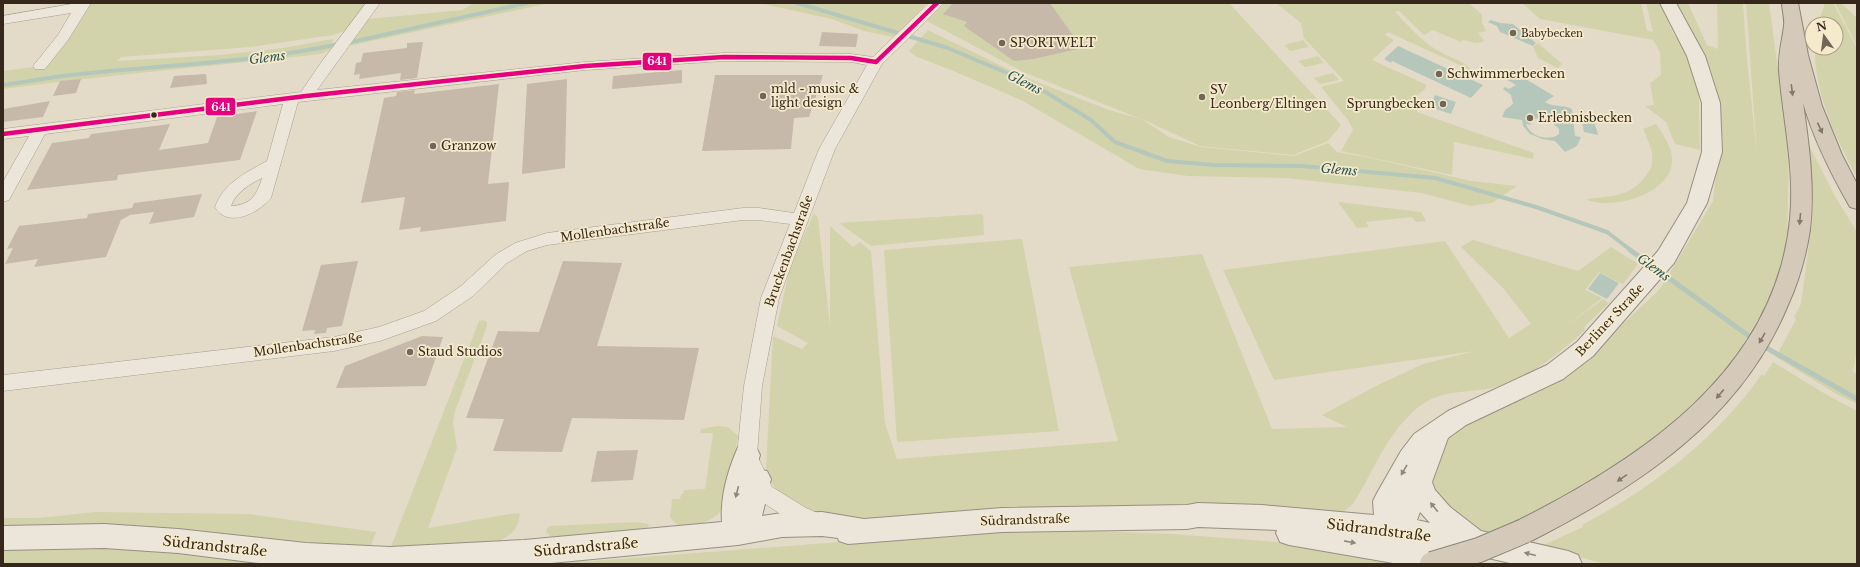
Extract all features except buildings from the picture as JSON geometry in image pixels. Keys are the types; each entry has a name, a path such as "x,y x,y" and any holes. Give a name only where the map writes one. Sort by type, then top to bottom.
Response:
{"highway":[{"path":"1790,3 1803,72 1817,122 1847,185 1857,202"},
{"path":"1432,564 1478,550 1569,510 1609,486 1657,454 1708,409 1745,364 1762,339 1777,310 1792,265 1798,232 1801,198 1795,113 1788,59 1793,23"}],"main road":[{"name":"Berliner Straße","path":"1389,539 1386,502 1410,459 1423,442 1457,418 1558,371 1585,349 1666,257 1697,203 1712,152 1711,103 1696,56 1668,3"},
{"path":"1389,539 1405,518 1438,431"},
{"path":"738,533 734,523 734,503 747,455"},
{"path":"738,533 750,515 758,479"},
{"path":"1419,482 1423,494 1471,553"},
{"name":"Südrandstraße","path":"738,533 763,540 793,540 862,530 1002,520 1187,517 1389,539 1471,553 1568,564"},
{"name":"Südrandstraße","path":"3,538 104,536 178,541 306,556 390,560 524,553 738,533 782,525 822,524 862,530"}],"street":[{"path":"272,165 299,97 373,3"},
{"name":"Bruckenbachstraße","path":"822,524 799,515 772,500 764,493 747,455 753,386 770,298 827,149 869,77 876,62 937,3"},
{"path":"3,20 83,5"},
{"path":"40,66 63,37 83,5"},
{"path":"3,134 299,97 585,66 724,57 824,57 851,58 876,62"},
{"path":"3,196 40,130"},
{"name":"Mollenbachstraße","path":"3,383 334,344 380,334 430,316 467,291 502,259 521,247 547,239 743,214 758,214 800,220"}],"green space":[{"path":"91,3 367,3 347,30 333,35 250,47 121,57 117,61 220,55 283,48 333,39 330,50 321,54 82,79 3,89 3,71 48,65"},
{"path":"474,3 550,3 348,46 368,19 462,10"},
{"path":"758,3 927,3 910,23 893,37 864,31 832,19"},
{"name":"SV Leonberg/Eltingen","path":"944,3 1229,3 1341,125 1328,141 1293,155 1200,146 1142,119 1169,137 1201,147 1294,156 1328,143 1337,152 1371,158 1471,181 1517,186 1492,203 1470,206 1422,193 1286,178 1188,176 1139,169 1023,101 915,56 909,51 928,30 1022,76 1109,110 1141,119 1023,72 927,21"},
{"path":"1276,3 1468,3 1482,15 1482,22 1486,31 1478,33 1484,40 1483,42 1476,43 1462,40 1461,42 1433,30 1424,35 1399,11 1395,12 1431,46 1466,65 1474,72 1473,74 1464,67 1388,32 1385,35 1394,40 1372,60 1427,85 1424,90 1416,96 1415,103 1418,104 1417,112 1534,153 1533,159 1454,142 1452,175 1341,151 1353,130 1348,120 1321,87 1344,81 1304,38 1301,23"},
{"path":"1522,3 1548,3 1549,6 1549,3 1641,3 1647,31 1653,32 1646,3 1660,3 1673,33 1692,56 1699,98 1700,150 1675,144 1666,122 1645,106 1654,105 1650,83 1661,75 1660,52 1653,40 1540,19"},
{"path":"1677,3 1688,3 1707,45 1718,49 1717,3 1743,3 1757,154 1746,3 1769,3 1789,150 1787,244 1784,263 1766,306 1722,378 1654,444 1559,505 1478,537 1434,500 1429,469 1437,450 1454,431 1596,349 1660,289 1713,201 1721,122 1718,99 1706,57 1689,28"},
{"path":"1825,3 1833,3 1840,16 1821,16"},
{"path":"1835,3 1841,3 1857,18 1857,46 1844,21 1844,16 1842,16"},
{"path":"1844,24 1857,48 1857,177 1841,147 1828,115 1822,98 1815,56 1844,56"},
{"path":"1303,40 1309,47 1290,51 1284,45"},
{"path":"1538,43 1562,64 1558,68 1538,58 1533,47"},
{"path":"1318,56 1324,63 1305,67 1298,61"},
{"path":"1333,73 1339,80 1320,84 1314,78"},
{"path":"1656,124 1667,142 1672,158 1672,163 1668,174 1661,184 1650,192 1637,198 1623,201 1609,203 1585,199 1617,195 1632,189 1638,184 1651,169 1652,164 1651,149 1643,129"},
{"path":"1810,147 1836,198 1857,232 1857,349 1853,372 1857,374 1857,404 1833,392 1776,357 1796,319 1794,317 1801,304 1813,214"},
{"path":"1338,202 1421,212 1426,221 1416,222 1412,217 1366,222 1369,227 1357,228"},
{"path":"814,213 818,218 830,326 830,226 853,247 860,242 871,251 885,423 897,459 1118,441 1069,267 1202,254 1272,429 1347,427 1322,415 1378,385 1423,364 1475,351 1274,380 1223,270 1445,241 1509,338 1531,324 1504,289 1461,247 1473,240 1578,271 1611,247 1638,264 1623,284 1599,272 1585,290 1602,298 1565,327 1603,299 1609,303 1584,327 1585,330 1557,354 1536,369 1502,385 1437,397 1416,409 1396,430 1388,442 1353,504 1346,510 1337,514 851,521 808,511 776,490 766,469 773,336 802,349 808,343 777,326 790,267"},
{"path":"983,214 984,235 871,246 839,223"},
{"path":"1022,239 1059,431 897,442 884,250"},
{"path":"484,320 487,322 487,326 455,411 453,423 457,448 428,528 516,513 520,514 517,525 513,532 497,542 390,549 479,321"},
{"path":"1773,362 1822,392 1857,411 1857,564 1606,564 1539,547 1583,527 1582,525 1633,495 1681,460 1724,420 1744,398 1762,374 1764,376"},
{"path":"717,426 728,427 738,436 731,478 725,501 721,510 716,516 694,526 680,526 670,517 672,499 680,499 684,490 705,489 713,433 700,433 701,429"},
{"path":"95,512 249,514 376,532 370,547 141,528 3,527 3,518 39,518"},
{"path":"636,522 649,524 647,529 643,531 551,537 546,532 547,528 550,526"},
{"path":"1062,530 1172,534 1278,542 1405,560 1388,564 553,564 983,531"},
{"path":"3,547 133,547 291,564 3,564"}],"shaded area":[{"name":"Babybecken","path":"1491,20 1500,23 1513,24 1536,43 1533,46 1500,32 1497,26 1488,22"},
{"name":"Schwimmerbecken","path":"1398,46 1483,85 1471,98 1392,61 1391,63 1384,59"},
{"name":"Erlebnisbecken","path":"1514,72 1554,96 1545,102 1548,104 1572,109 1575,136 1581,137 1577,146 1565,152 1555,141 1542,139 1530,134 1523,126 1522,120 1502,117 1505,110 1513,104 1511,95 1503,89 1505,87 1509,89 1516,85 1504,78","holes":["1538,118 1550,121 1559,129 1559,134 1550,138 1536,135 1531,132 1526,124 1531,125 1531,120"]},
{"name":"Sprungbecken","path":"1435,95 1456,102 1451,114 1430,107"},
{"path":"1580,113 1590,118 1596,127 1598,135 1584,132"},
{"path":"1600,273 1619,283 1607,299 1588,289"}],"waterway":[{"name":"Glems","path":"347,43 527,3"},
{"name":"Glems","path":"797,3 945,47 1029,82 1091,120 1115,142 1167,161 1214,165 1302,166 1435,178 1536,207 1607,232 1632,251"},
{"name":"Glems","path":"3,85 63,76 240,60 339,44"},
{"name":"Glems","path":"1630,250 1651,265"},
{"name":"Glems","path":"1659,271 1753,339"},
{"name":"Glems","path":"1763,346 1857,399"}],"transit line":[{"name":"641","path":"876,62 937,3"},
{"name":"641","path":"3,134 306,96 585,66 724,57 851,58 876,62"}],"place":[{"name":"Babybecken","path":"1513,33"},
{"name":"SPORTWELT","path":"1002,43"},
{"name":"Schwimmerbecken","path":"1439,74"},
{"name":"mld - music & light design","path":"763,96"},
{"name":"SV Leonberg/Eltingen","path":"1202,97"},
{"name":"Sprungbecken","path":"1443,104"},
{"name":"Erlebnisbecken","path":"1530,118"},
{"name":"Granzow","path":"433,146"},
{"name":"Staud Studios","path":"410,352"}]}
